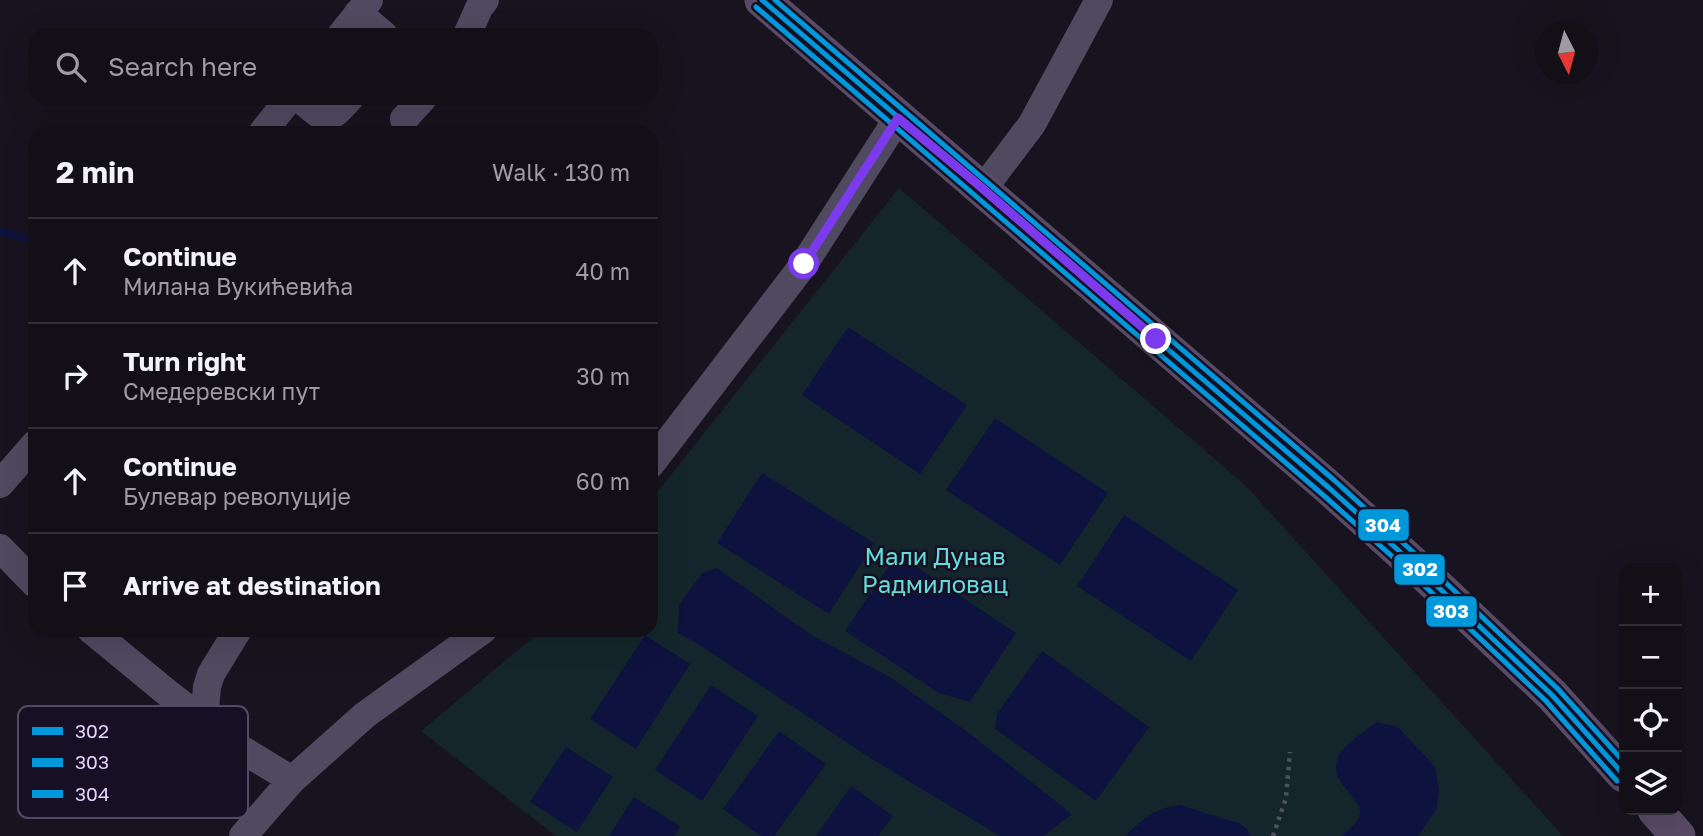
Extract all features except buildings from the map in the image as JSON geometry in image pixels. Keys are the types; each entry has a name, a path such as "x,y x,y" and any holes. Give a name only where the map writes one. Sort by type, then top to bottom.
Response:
{"main road":[{"path":"762,0 1328,487 1552,695 1619,769"},
{"path":"1659,815 1678,836"}],"street":[{"path":"470,28 485,0"},
{"path":"979,186 1032,124 1099,0"},
{"path":"347,28 364,7 379,28"},
{"path":"268,126 284,105"},
{"path":"307,105 320,116 331,117 343,105"},
{"path":"404,119 417,105"},
{"path":"658,455 804,264 898,118"},
{"path":"0,484 28,452"},
{"path":"0,548 28,577"},
{"path":"100,637 186,706"},
{"path":"205,706 211,674 234,637"},
{"path":"243,836 292,780 365,715 473,637"},
{"path":"248,753 292,780"}],"path":[{"path":"1273,836 1286,798 1290,752"}],"green space":[{"name":"Мали Дунав Радмиловац","path":"899,188 1245,485 1563,836 556,836 421,731 534,637 658,637 658,491"}],"shaded area":[{"path":"848,327 967,405 920,474 802,395"},
{"path":"995,418 1108,493 1060,565 946,490"},
{"path":"762,473 874,543 829,614 717,543"},
{"path":"1124,515 1238,590 1191,661 1077,586"},
{"path":"897,554 1016,633 970,702 939,693 845,631"},
{"path":"717,568 810,634 893,679 969,733 1072,814 1043,836 1000,836 872,759 678,633 679,605 702,573"},
{"path":"644,637 648,637 690,664 636,749 590,719"},
{"path":"1042,651 1149,727 1096,801 995,729 997,714"},
{"path":"711,685 758,716 702,801 655,770"},
{"path":"1377,722 1398,727 1435,767 1439,789 1437,808 1418,836 1342,836 1359,817 1360,808 1337,774 1339,755"},
{"path":"779,731 826,764 774,836 761,836 723,809"},
{"path":"566,747 613,777 577,832 530,802"},
{"path":"851,786 893,816 878,836 816,836"},
{"path":"634,797 680,826 674,836 609,836"},
{"path":"1180,805 1241,824 1251,836 1125,836 1156,812"}],"waterway":[{"path":"0,231 28,239"}],"transit line":[{"name":"302","path":"762,0 1328,487 1552,695 1619,769"},
{"name":"304","path":"775,0 1334,480 1558,689 1619,756"},
{"name":"303","path":"756,7 1412,574 1546,701 1617,781"}],"route":[{"path":"804,264 898,118 1156,339"}]}
